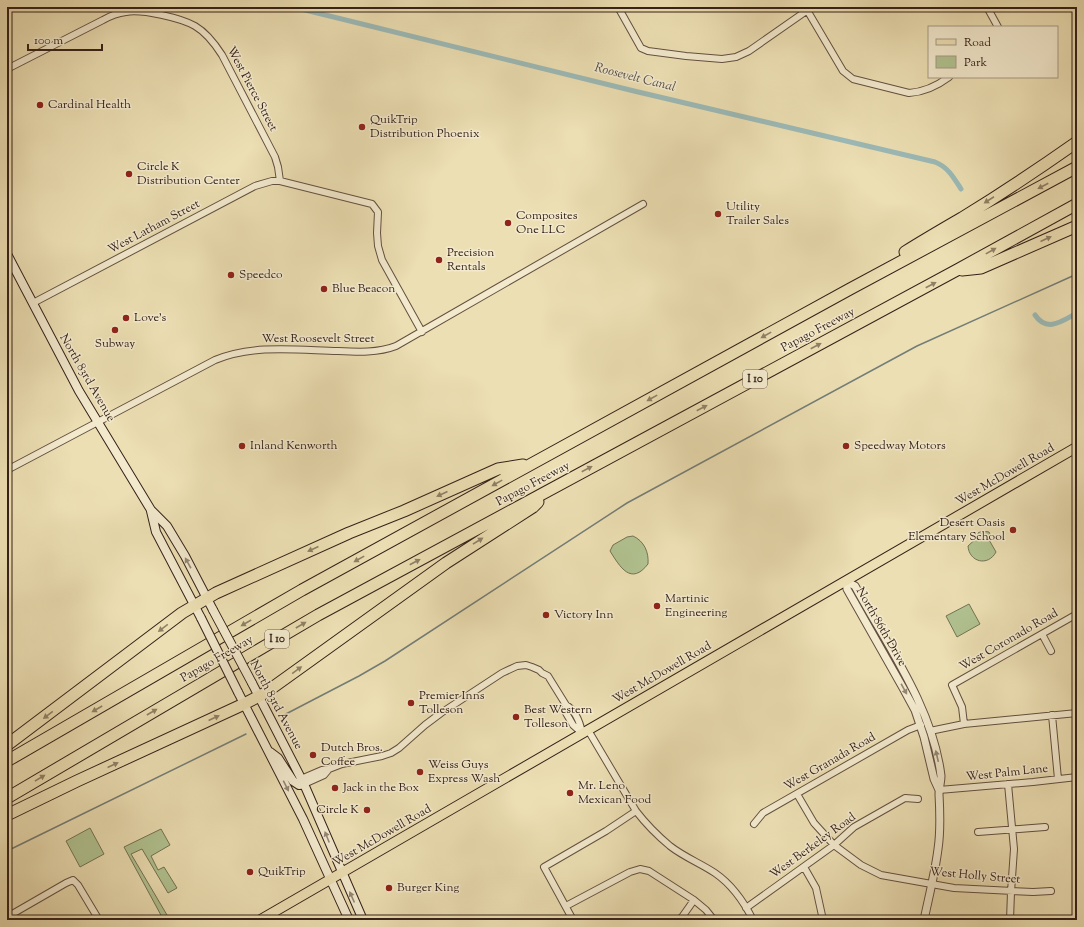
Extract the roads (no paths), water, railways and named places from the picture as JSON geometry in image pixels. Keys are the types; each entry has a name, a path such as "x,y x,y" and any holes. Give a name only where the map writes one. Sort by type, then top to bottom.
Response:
{"highway":[{"path":"850,289 927,238 962,218 1077,142"},
{"name":"Papago Freeway","path":"7,761 302,590 850,289 1077,167"},
{"name":"Papago Freeway","path":"7,798 318,615 1077,204"},
{"path":"957,270 981,268 1077,226"},
{"path":"7,745 194,605 207,597 348,533 404,511 498,469 531,464"},
{"path":"7,815 259,697 446,563 533,507 553,488"}],"main road":[{"name":"North 83rd Avenue","path":"7,254 98,423 151,510 167,526 214,610 303,782 363,920"},
{"name":"West McDowell Road","path":"260,920 342,874 1077,447"},
{"name":"North 83rd Avenue","path":"151,510 156,532 303,819 349,920"},
{"path":"268,750 278,758 293,782 299,785 303,782"}],"street":[{"path":"618,7 641,48 648,51 722,59 736,57 749,51 810,9 843,71 853,79 909,93 918,92 939,84 948,78"},
{"path":"987,7 997,26"},
{"name":"West Pierce Street","path":"7,69 113,15 127,12 152,14 183,21 195,26 205,34 215,44 222,55 275,157 280,181"},
{"name":"West Latham Street","path":"33,303 255,186 272,181 280,181 372,204 378,212 378,246 382,260 422,332"},
{"name":"West Roosevelt Street","path":"7,470 229,354 264,350 379,351 396,346 643,204"},
{"name":"North 86th Drive","path":"846,581 855,586 930,731 938,760 941,778 939,790 940,826 932,884 924,920"},
{"name":"West Coronado Road","path":"964,724 962,707 952,685 1077,614"},
{"path":"1042,634 1051,651"},
{"path":"303,782 324,775 329,769 346,763 391,753 403,745 432,720 502,673 517,666 526,665 539,670 548,676 566,705 566,713 573,725 585,732 636,811 645,822 670,846 715,873 734,891 753,920"},
{"name":"North 86th Drive","path":"915,702 929,753 934,779 939,790"},
{"path":"930,731 964,724 1077,713"},
{"path":"1052,715 1058,779"},
{"name":"West Granada Road","path":"754,824 763,813 908,730 921,725"},
{"name":"West Palm Lane","path":"939,790 1077,777"},
{"path":"1008,784 1014,849 1010,920"},
{"name":"West Holly Street","path":"797,794 814,823 834,845 861,865 882,875 954,888 1011,892 1051,891"},
{"name":"West Berkeley Road","path":"746,908 834,845 854,827 905,798 918,799"},
{"path":"573,920 544,867 606,832 636,811"},
{"path":"978,832 1045,827"},
{"path":"804,867 816,888 823,920"},
{"path":"566,906 630,872 640,869 649,871 694,900 706,910 714,920"},
{"path":"7,917 73,880 78,885 99,920"},
{"path":"678,920 682,917 694,900"}],"waterway":[{"name":"Roosevelt Canal","path":"293,7 634,91 935,162 947,170 961,189"},
{"path":"282,716 385,661 627,503 917,346 1077,274"},
{"name":"Roosevelt Canal","path":"1035,315 1045,323 1055,324 1077,313"},
{"path":"7,851 246,734"}],"place":[{"name":"Cardinal Health","path":"40,105"},
{"name":"QuikTrip Distribution Phoenix","path":"362,127"},
{"name":"Circle K Distribution Center","path":"129,174"},
{"name":"Utility Trailer Sales","path":"718,214"},
{"name":"Composites One LLC","path":"508,223"},
{"name":"Precision Rentals","path":"439,260"},
{"name":"Speedco","path":"231,275"},
{"name":"Blue Beacon","path":"324,289"},
{"name":"Love's","path":"126,318"},
{"name":"Subway","path":"115,330"},
{"name":"Inland Kenworth","path":"242,446"},
{"name":"Speedway Motors","path":"846,446"},
{"name":"Desert Oasis Elementary School","path":"1013,530"},
{"name":"Martinic Engineering","path":"657,606"},
{"name":"Victory Inn","path":"546,615"},
{"name":"Premier Inns Tolleson","path":"411,703"},
{"name":"Best Western Tolleson","path":"516,717"},
{"name":"Dutch Bros. Coffee","path":"313,755"},
{"name":"Weiss Guys Express Wash","path":"420,772"},
{"name":"Jack in the Box","path":"335,788"},
{"name":"Mr. Leno Mexican Food","path":"570,793"},
{"name":"Circle K","path":"367,810"},
{"name":"QuikTrip","path":"250,872"},
{"name":"Burger King","path":"389,888"}]}
